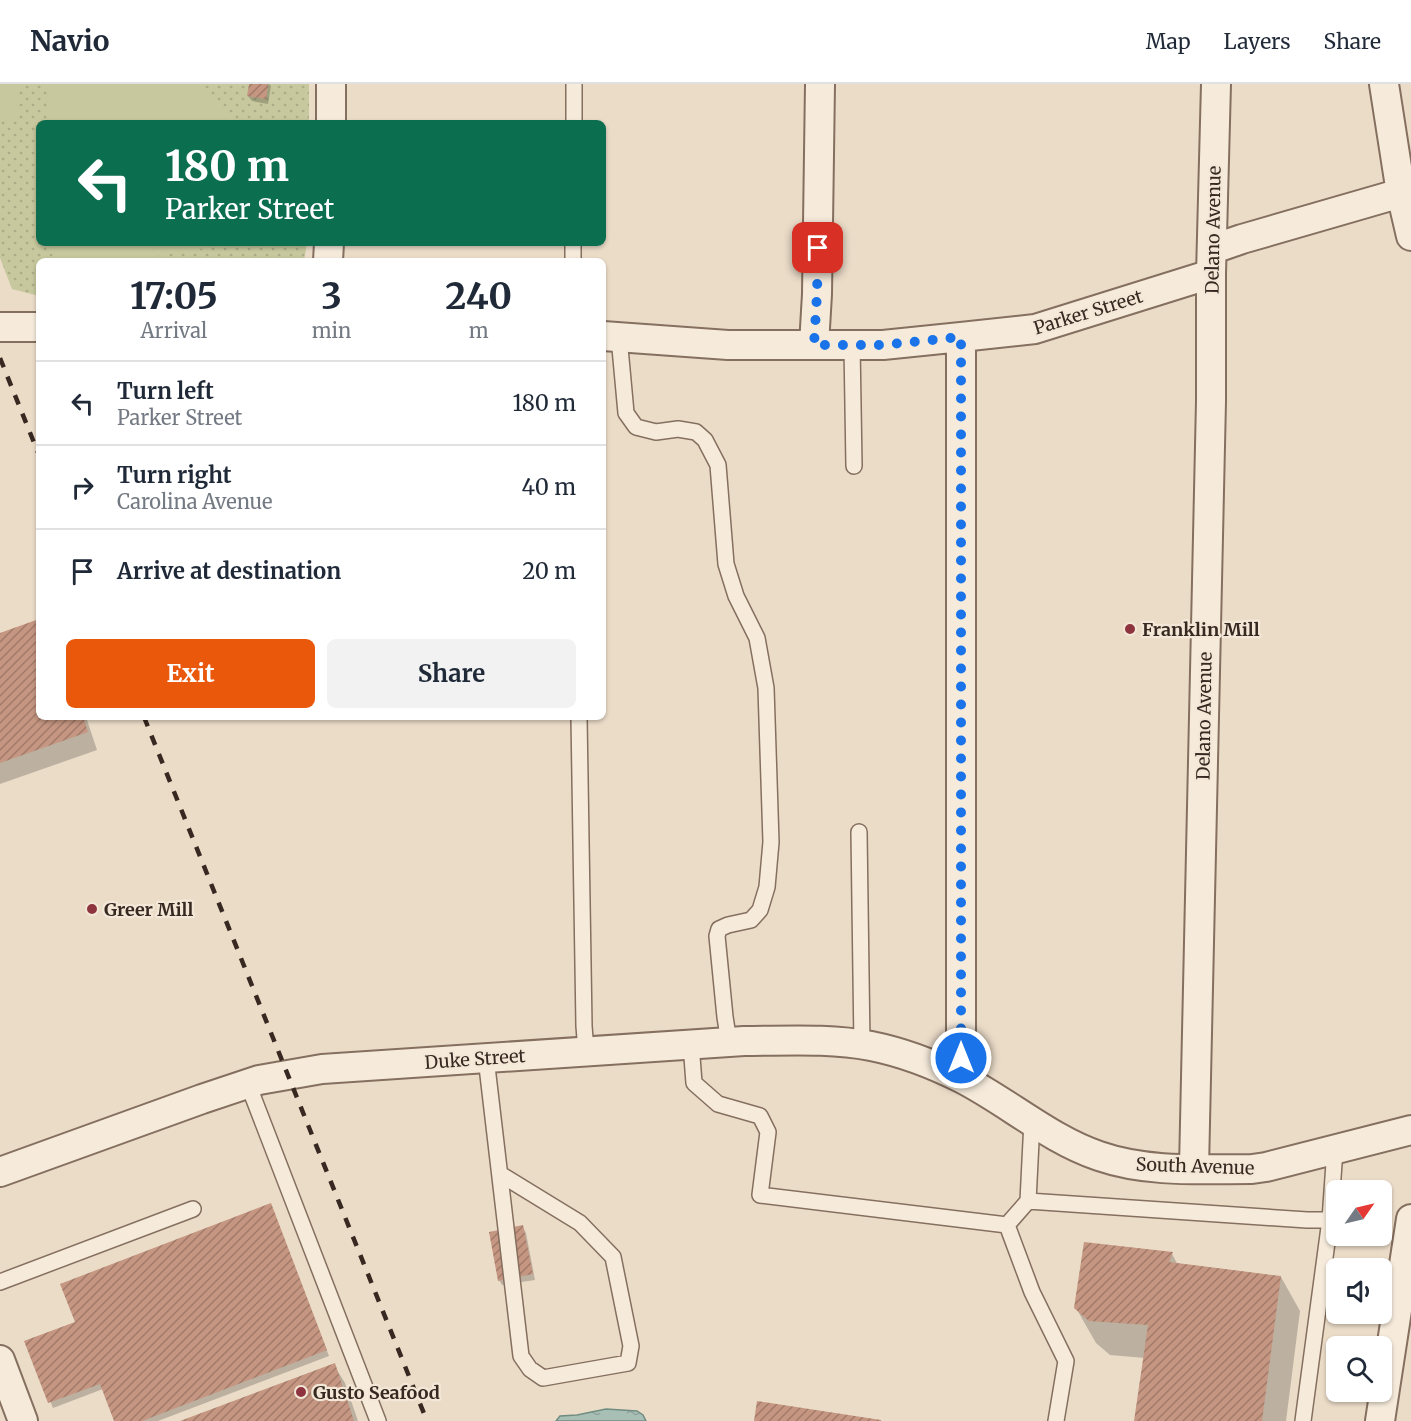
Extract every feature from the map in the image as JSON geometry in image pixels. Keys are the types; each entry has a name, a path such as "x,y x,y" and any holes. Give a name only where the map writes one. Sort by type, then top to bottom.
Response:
{"street":[{"path":"331,84 331,120"},
{"path":"814,345 817,294 820,84"},
{"name":"Delano Avenue","path":"1194,1168 1216,84"},
{"path":"1384,84 1401,193 1411,236"},
{"name":"Parker Street","path":"611,336 728,345 883,345 1035,329 1212,262 1242,238 1401,193"},
{"path":"0,327 36,327"},
{"path":"961,337 961,1078"},
{"name":"Duke Street","path":"0,1172 259,1080 322,1069 691,1044 804,1040 842,1042 900,1053 961,1078"},
{"name":"South Avenue","path":"961,1078 1073,1146 1101,1157 1144,1167 1252,1169 1411,1130"},
{"path":"1380,1421 1411,1219"},
{"path":"0,1359 23,1421"}],"lane":[{"path":"574,84 574,120"},
{"path":"611,336 626,413 636,427 656,432 678,429 696,432 705,440 718,465 726,564 736,596 757,638 766,688 771,842 767,887 760,910 751,920 719,929 717,936 729,1042"},
{"path":"852,345 854,466"},
{"path":"579,720 586,1051"},
{"path":"859,831 862,1045"},
{"path":"691,1044 694,1083 718,1104 760,1116 768,1132 760,1195 1007,1225"},
{"path":"486,1058 521,1356 530,1369 543,1378 628,1363 631,1346 613,1257 580,1223 500,1174"},
{"path":"248,1084 378,1421"},
{"path":"1007,1225 1028,1201 1032,1121"},
{"path":"1333,1180 1335,1149"},
{"path":"1028,1201 1295,1220 1326,1220"},
{"path":"0,1282 193,1209"},
{"path":"1007,1225 1032,1292 1066,1361 1056,1421"},
{"path":"1303,1421 1327,1246"}],"green space":[{"path":"0,84 309,84 309,120 36,120 36,246 306,246 304,258 36,258 36,295 12,289 0,258"},
{"path":"0,84 18,84 17,121 0,121"},
{"path":"47,84 195,84 209,93 232,120 48,120"},
{"path":"51,246 216,246 146,258 55,258 51,253"}],"water":[{"path":"606,1409 637,1411 646,1421 556,1421 560,1416"}],"building":[{"path":"249,84 268,84 266,99 247,96"},
{"path":"36,620 36,720 84,720 88,732 0,763 0,633"},
{"path":"271,1203 327,1350 142,1421 114,1421 100,1384 48,1403 24,1341 75,1322 60,1284"},
{"path":"523,1225 533,1274 498,1281 489,1232"},
{"path":"1084,1242 1173,1252 1169,1262 1281,1276 1262,1421 1134,1421 1148,1325 1089,1321 1074,1308"},
{"name":"Gusto Seafood","path":"335,1363 354,1421 180,1421"},
{"path":"757,1401 881,1420 881,1421 754,1421"}],"railway":[{"path":"0,358 36,448"},
{"path":"145,720 427,1421"}],"place":[{"name":"Franklin Mill","path":"1130,629"},
{"name":"Greer Mill","path":"92,909"},
{"name":"Gusto Seafood","path":"301,1392"}],"route":[{"path":"818,248 814,345 883,345 961,337 961,1058"}]}
